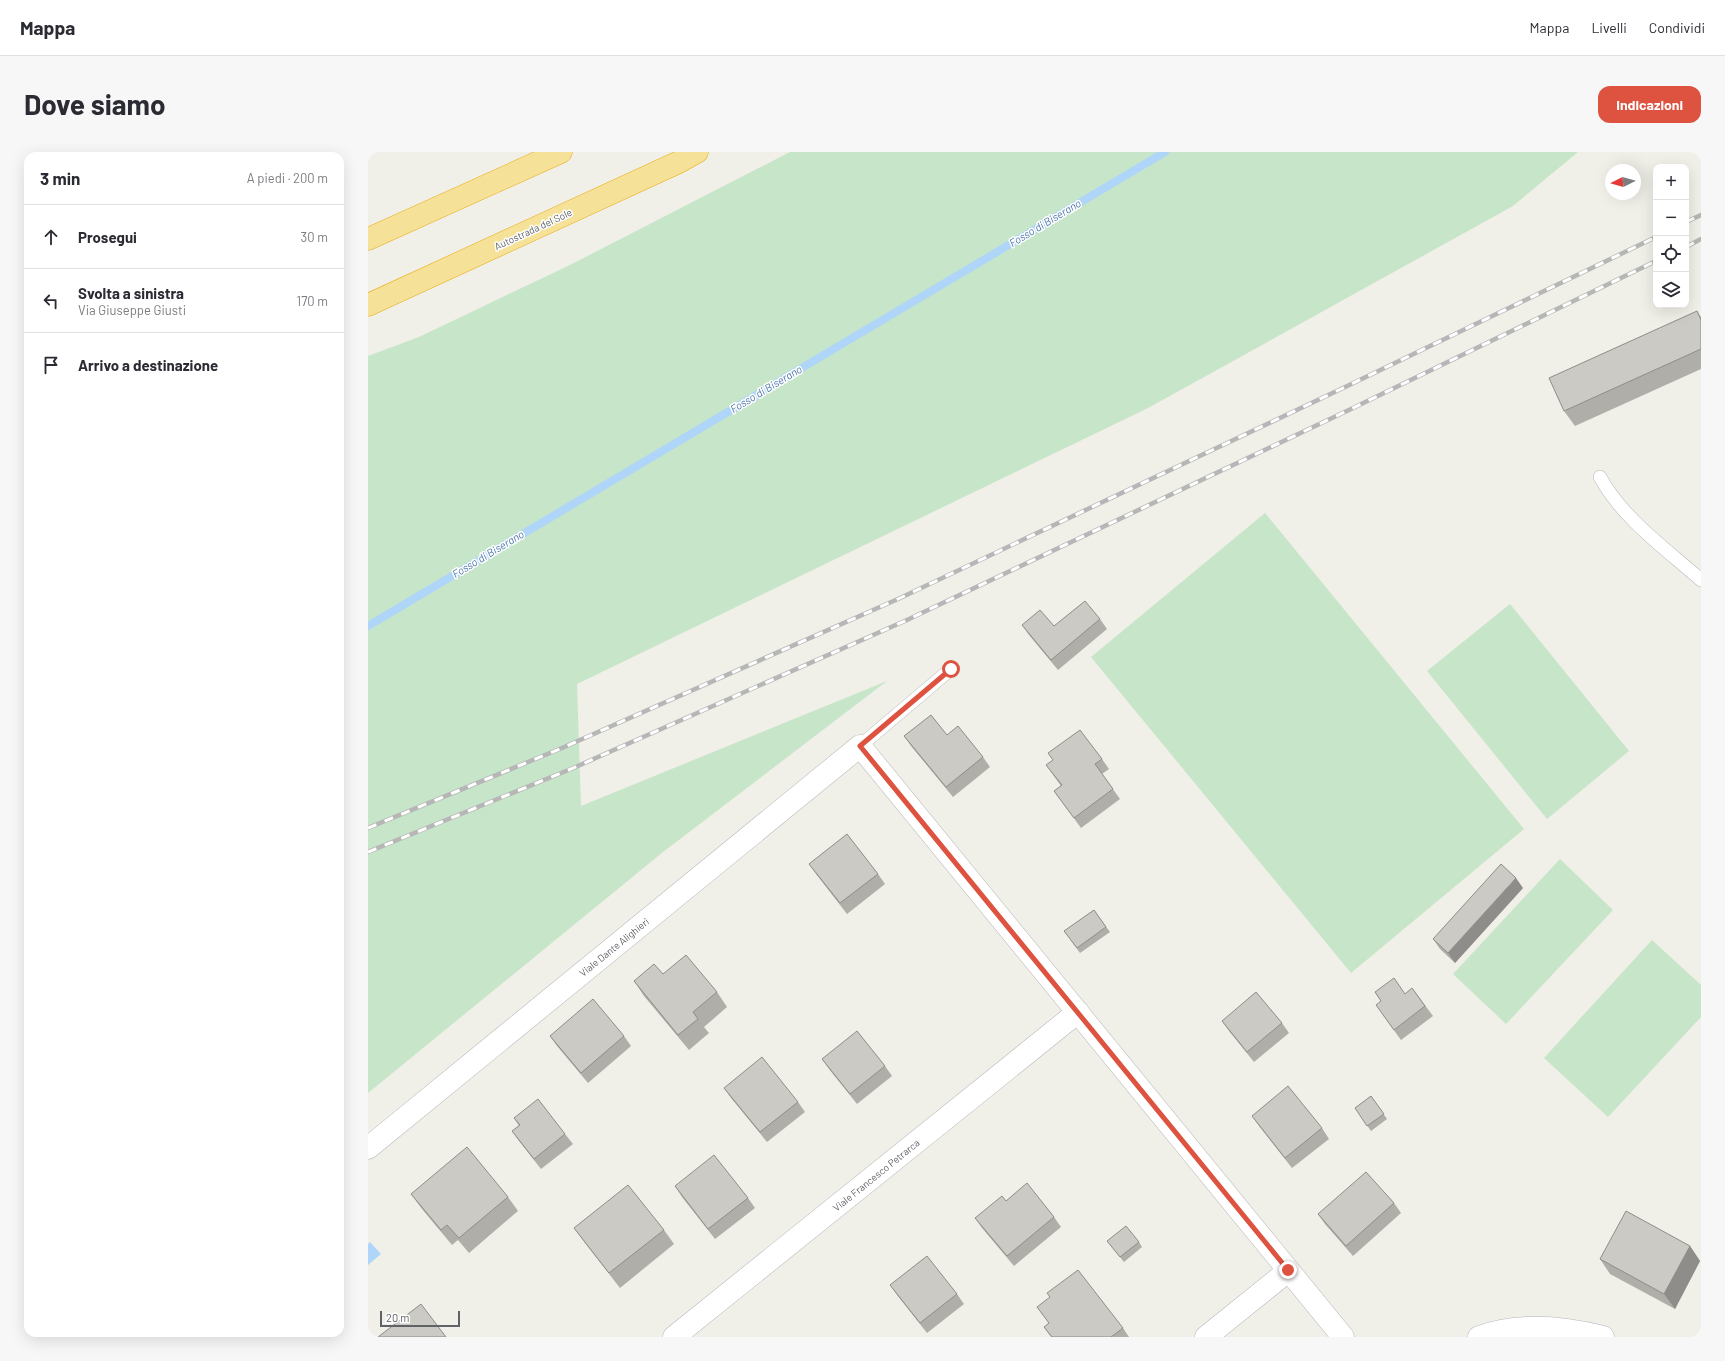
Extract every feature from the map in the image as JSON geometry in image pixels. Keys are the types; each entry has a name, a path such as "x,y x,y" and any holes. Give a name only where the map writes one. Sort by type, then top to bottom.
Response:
{"highway":[{"path":"368,239 561,152"},
{"name":"Autostrada del Sole","path":"368,305 679,162 697,152"}],"street":[{"path":"860,746 1343,1337"},
{"name":"Viale Dante Alighieri","path":"368,1148 860,746"},
{"name":"Viale Francesco Petrarca","path":"674,1337 1078,1012"},
{"path":"1206,1337 1288,1270"},
{"path":"1479,1337 1523,1329 1554,1328 1585,1332 1603,1337"}],"lane":[{"path":"1600,477 1614,499 1630,517 1701,580"},
{"path":"860,746 951,669"}],"green space":[{"path":"790,152 1578,152 1513,206 1148,408 577,684 581,806 887,681 663,852 368,1093 368,356 419,337 570,265"},
{"path":"1265,513 1524,829 1351,973 1091,657"},
{"path":"1510,604 1629,751 1547,819 1427,671"},
{"path":"1560,859 1613,910 1506,1024 1453,974"},
{"path":"1652,940 1701,985 1701,1017 1608,1117 1544,1058"}],"water":[{"path":"370,1242 381,1254 368,1265 368,1244"}],"building":[{"path":"1697,311 1701,320 1701,349 1564,411 1549,378"},
{"path":"1085,601 1100,619 1051,660 1022,625 1040,610 1054,626"},
{"path":"931,715 947,735 958,726 983,757 946,787 904,736"},
{"path":"1080,730 1102,759 1095,764 1113,789 1074,818 1054,791 1062,785 1046,765 1053,760 1048,753"},
{"path":"847,834 878,874 840,903 809,864"},
{"path":"1501,864 1516,878 1448,953 1433,939"},
{"path":"1094,910 1106,927 1077,948 1064,931"},
{"path":"686,955 717,992 693,1012 698,1019 678,1035 634,981 654,964 663,974"},
{"path":"1394,978 1405,994 1412,988 1425,1006 1394,1030 1376,1005 1381,1001 1375,992"},
{"path":"1256,992 1282,1023 1247,1052 1222,1021"},
{"path":"593,999 624,1036 581,1073 550,1036"},
{"path":"857,1031 885,1066 850,1094 822,1059"},
{"path":"762,1057 798,1102 760,1132 724,1088"},
{"path":"1288,1086 1322,1128 1285,1158 1252,1116"},
{"path":"1371,1096 1384,1114 1367,1126 1355,1108"},
{"path":"538,1099 565,1134 534,1159 512,1131 520,1125 514,1118"},
{"path":"467,1147 508,1197 459,1238 447,1225 441,1230 411,1194"},
{"path":"714,1155 748,1198 708,1229 675,1186"},
{"path":"1366,1172 1394,1203 1346,1246 1318,1214"},
{"path":"1027,1183 1054,1217 1007,1256 975,1218 1002,1196 1006,1201"},
{"path":"628,1185 664,1230 609,1273 574,1228"},
{"path":"1626,1211 1690,1246 1664,1294 1600,1259"},
{"path":"1126,1226 1139,1242 1120,1257 1107,1241"},
{"path":"927,1256 957,1294 920,1323 890,1285"},
{"path":"1078,1270 1123,1328 1111,1337 1052,1337 1044,1327 1049,1323 1037,1307 1050,1297 1047,1293"},
{"path":"421,1304 446,1337 378,1337"}],"waterway":[{"name":"Fosso di Biserano","path":"368,626 1165,152"}],"railway":[{"path":"1689,221 1701,215"},
{"path":"368,828 562,748 898,599 1341,389 1653,238"},
{"path":"1689,245 1701,239"},
{"path":"368,852 571,769 907,620 1351,409 1653,262"}],"route":[{"path":"951,669 860,746 1288,1270"}]}
